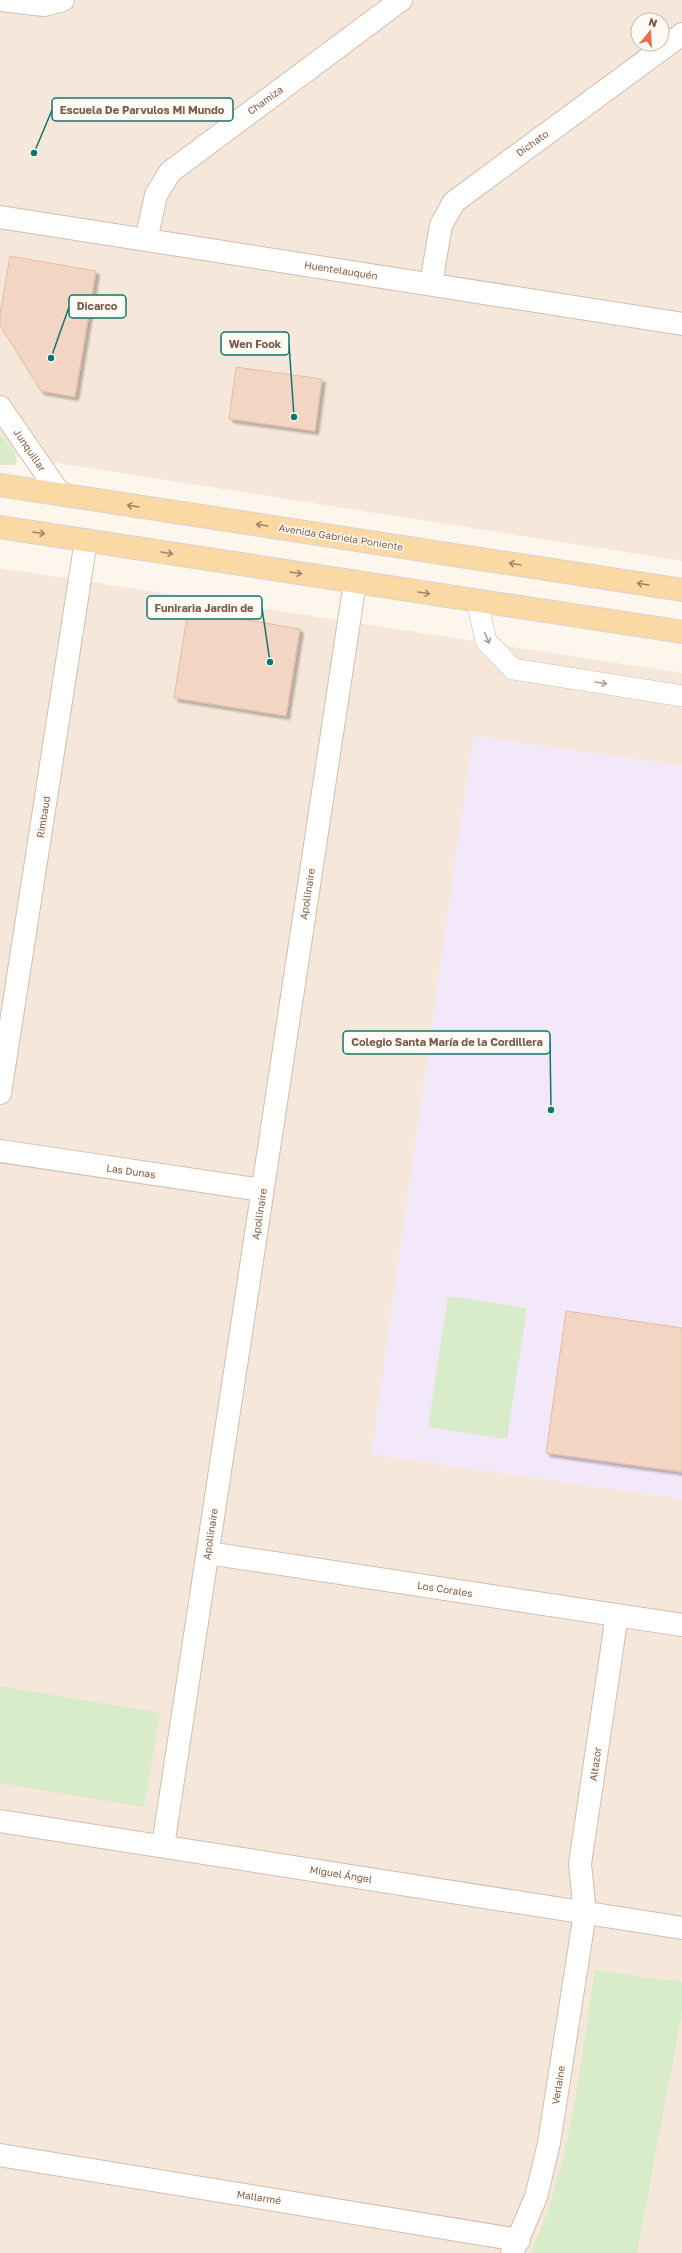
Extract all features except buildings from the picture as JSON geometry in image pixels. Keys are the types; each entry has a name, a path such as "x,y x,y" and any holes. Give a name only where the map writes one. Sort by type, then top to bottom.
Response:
{"main road":[{"name":"Avenida Gabriela Poniente","path":"0,485 682,590"},
{"path":"0,528 682,632"}],"street":[{"path":"0,0 44,5 63,0"},
{"name":"Chamiza","path":"146,240 156,195 170,172 401,0"},
{"name":"Dichato","path":"431,284 441,225 454,202 682,34"},
{"name":"Huentelauquén","path":"0,217 682,324"},
{"name":"Junquillar","path":"0,406 60,494"},
{"name":"Rimbaud","path":"0,1093 86,540"},
{"name":"Apollinaire","path":"163,1846 354,582"},
{"name":"Las Dunas","path":"0,1151 262,1190"},
{"name":"Los Corales","path":"208,1553 682,1625"},
{"name":"Altazor","path":"585,1913 580,1864 617,1615"},
{"name":"Miguel Ángel","path":"0,1820 682,1928"},
{"name":"Verlaine","path":"515,2246 544,2170 585,1913"},
{"name":"Mallarmé","path":"0,2155 515,2246"}],"lane":[{"path":"477,601 486,641 513,669 682,696"}],"shaded area":[{"path":"0,0 682,0 682,561 0,454"},
{"path":"0,568 682,673 682,2253 0,2253"},
{"path":"473,736 682,766 682,1499 371,1454"}],"green space":[{"path":"0,435 14,452 17,461 15,465 0,465"},
{"path":"448,1296 527,1308 507,1439 428,1427"},
{"path":"0,1686 160,1713 144,1807 0,1783"},
{"path":"595,1970 682,1982 682,2013 637,2253 531,2253 545,2219 565,2150 579,2078"}],"place":[{"name":"Escuela De Parvulos Mi Mundo","path":"34,153"},
{"name":"Dicarco","path":"51,358"},
{"name":"Wen Fook","path":"294,417"},
{"name":"Funiraria Jardin de","path":"270,662"},
{"name":"Colegio Santa María de la Cordillera","path":"551,1110"}]}
